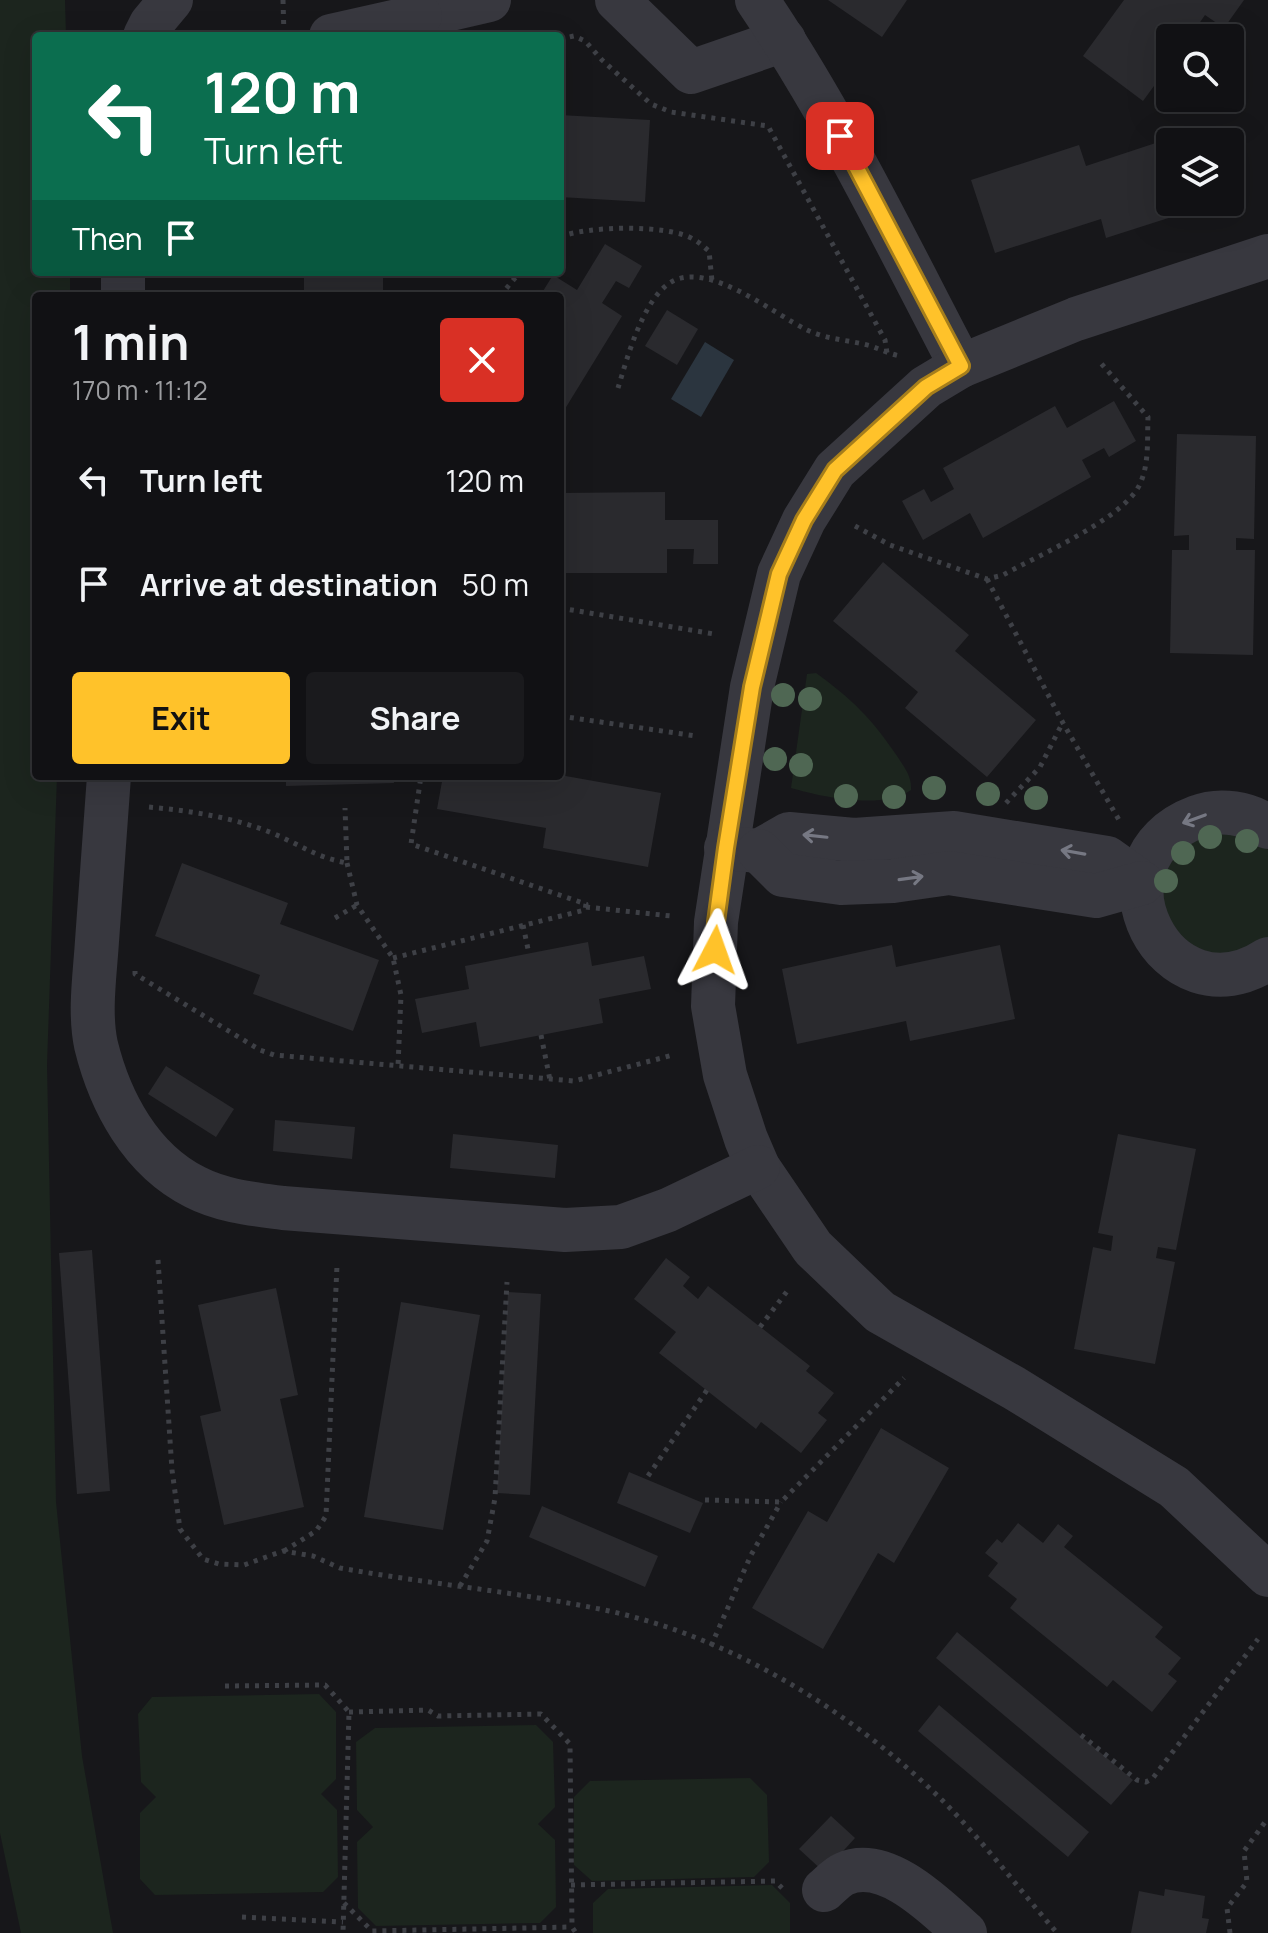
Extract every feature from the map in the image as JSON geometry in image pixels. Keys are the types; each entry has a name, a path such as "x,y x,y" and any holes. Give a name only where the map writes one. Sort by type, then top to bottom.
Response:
{"lane":[{"path":"148,32 171,0"},
{"path":"343,32 418,8 489,0"},
{"path":"617,0 691,72 784,40"},
{"path":"757,0 840,136 961,366"},
{"path":"1268,256 1076,319 961,366 926,387 835,470 804,520 779,574 752,687 742,850 716,922 713,1006 725,1075 758,1167 813,1248 880,1312 1014,1388 1174,1487 1268,1575"},
{"path":"109,780 93,998 96,1043 109,1086 130,1127 155,1160 194,1186 238,1202 565,1230 621,1227 668,1210 758,1167"},
{"path":"1268,827 1244,815 1223,812 1202,815 1182,823 1165,836 1152,852 1142,883 1143,913 1151,932 1163,949 1179,962 1197,971 1217,975 1238,973 1268,959"},
{"path":"742,850 783,875 841,883 893,881 949,873 1096,896 1142,883"},
{"path":"808,1894 845,1873 867,1871 891,1876 927,1899 965,1933"}],"path":[{"path":"283,0 284,32"},
{"path":"564,38 574,36 585,41 651,104 671,112 768,126 885,340 887,353"},
{"path":"564,235 571,232 661,230 692,237 709,251 712,281"},
{"path":"503,292 517,276"},
{"path":"618,388 636,334 656,297 672,281 688,278 712,281 735,289 807,329 832,339 871,346 902,356"},
{"path":"855,526 890,545 987,579 1003,575 1110,516 1136,490 1146,461 1148,417 1099,361"},
{"path":"987,579 1063,723 1120,821"},
{"path":"564,609 714,634"},
{"path":"564,717 696,736"},
{"path":"1004,804 1040,767 1063,723"},
{"path":"420,780 411,844 586,904 586,907 671,916"},
{"path":"148,822 150,791"},
{"path":"149,807 236,820 273,833 321,858 347,863"},
{"path":"345,808 347,863 357,905 393,958 401,995 398,1066"},
{"path":"335,918 357,905"},
{"path":"393,958 585,910 586,907"},
{"path":"523,925 529,954"},
{"path":"136,958 135,974 260,1050 274,1055 574,1081 673,1055"},
{"path":"541,1035 550,1080"},
{"path":"158,1260 172,1470 180,1529 203,1559 219,1564 244,1565 283,1551 316,1531 326,1516 337,1265"},
{"path":"460,1586 487,1541 495,1498 507,1282"},
{"path":"760,1327 788,1290"},
{"path":"711,1646 751,1555 781,1502 904,1378"},
{"path":"648,1476 707,1390"},
{"path":"705,1500 781,1502"},
{"path":"283,1551 313,1556 340,1568 611,1612 679,1631 792,1685 824,1705 907,1769 952,1811 1057,1933"},
{"path":"1081,1735 1137,1780 1146,1782 1153,1778 1258,1639"},
{"path":"225,1686 325,1685 349,1712 343,1933"},
{"path":"349,1712 428,1710 438,1716 541,1714 570,1744 572,1927 576,1933"},
{"path":"1230,1933 1227,1908 1247,1882 1244,1851 1268,1818"},
{"path":"571,1885 775,1881 808,1894"},
{"path":"344,1902 371,1932 572,1927"},
{"path":"242,1917 343,1922"}],"shaded area":[{"path":"0,0 65,0 66,32 32,32 32,276 70,276 70,292 32,292 32,780 57,780 47,1065 56,1502 82,1756 113,1933 21,1933 0,1833"},
{"path":"705,342 734,360 701,417 671,399"},
{"path":"816,673 851,701 879,731 907,772 911,790 899,796 869,801 835,798 791,788 807,674"},
{"path":"1222,829 1262,844 1268,850 1268,940 1230,960 1171,938 1158,877 1182,842"},
{"path":"319,1694 336,1712 336,1779 321,1794 337,1810 338,1877 323,1892 155,1895 140,1879 140,1813 156,1797 141,1782 138,1714 152,1697"},
{"path":"536,1725 553,1742 555,1807 538,1824 555,1840 556,1907 540,1923 376,1926 358,1908 357,1842 373,1827 357,1810 356,1742 375,1728"},
{"path":"750,1778 767,1795 769,1862 754,1877 592,1881 574,1865 574,1797 590,1781"},
{"path":"772,1885 790,1903 790,1933 593,1933 593,1903 608,1889"}],"building":[{"path":"828,0 907,0 882,37"},
{"path":"1124,0 1244,0 1227,24 1218,24 1205,15 1199,24 1156,24 1156,83 1143,101 1083,56"},
{"path":"564,115 650,120 645,202 564,197"},
{"path":"1156,143 1156,216 1175,216 1106,238 1101,219 995,253 971,180 1079,145 1086,166"},
{"path":"605,244 642,266 629,288 616,281 602,303 622,316 564,410 564,292 542,292 552,276 577,290"},
{"path":"304,276 383,276 383,292 304,292"},
{"path":"667,310 698,329 677,365 645,346"},
{"path":"1114,401 1136,441 1109,457 1104,448 1082,460 1091,477 983,538 970,513 923,540 902,501 924,489 931,502 954,489 943,468 1055,406 1067,428"},
{"path":"1177,434 1256,436 1254,539 1236,538 1236,550 1255,550 1253,655 1170,653 1172,550 1189,550 1189,535 1174,536"},
{"path":"665,492 665,520 718,520 718,564 693,564 694,549 667,549 667,573 564,573 564,493"},
{"path":"883,562 969,635 955,651 1036,720 987,777 905,708 918,692 833,621"},
{"path":"564,776 661,793 648,867 543,848 546,828 437,809 442,780 564,780"},
{"path":"286,780 394,780 394,783 286,786"},
{"path":"182,863 288,903 280,924 379,960 353,1031 253,994 260,975 155,936"},
{"path":"588,942 592,966 644,956 651,989 599,999 603,1023 480,1047 476,1022 422,1033 415,999 469,989 465,966"},
{"path":"892,945 896,967 1000,945 1015,1019 910,1041 906,1021 797,1044 782,969"},
{"path":"166,1066 234,1109 216,1137 148,1094"},
{"path":"275,1120 355,1127 352,1159 273,1151"},
{"path":"453,1134 558,1145 555,1178 450,1168"},
{"path":"1118,1134 1196,1149 1176,1250 1158,1247 1156,1258 1175,1262 1155,1364 1074,1349 1093,1247 1111,1251 1113,1236 1098,1233"},
{"path":"92,1250 110,1491 77,1494 59,1253"},
{"path":"666,1258 690,1277 683,1286 698,1299 708,1286 810,1366 806,1371 834,1393 818,1413 827,1420 801,1453 761,1422 756,1429 659,1353 676,1332 634,1299"},
{"path":"276,1288 298,1395 280,1399 304,1507 224,1525 200,1416 221,1411 198,1305"},
{"path":"508,1292 541,1294 530,1495 497,1493"},
{"path":"401,1302 480,1315 443,1530 364,1517"},
{"path":"881,1428 949,1468 894,1563 878,1553 823,1649 752,1608 808,1511 827,1522"},
{"path":"629,1472 703,1503 690,1533 617,1503"},
{"path":"542,1506 658,1556 645,1587 529,1537"},
{"path":"1018,1523 1043,1543 1058,1524 1073,1536 1064,1547 1163,1627 1155,1637 1181,1658 1168,1674 1177,1681 1152,1712 1113,1680 1107,1687 1010,1608 1017,1599 988,1576 998,1563 985,1553 997,1539 1002,1543"},
{"path":"957,1632 1133,1780 1111,1805 936,1658"},
{"path":"939,1705 1089,1832 1068,1857 918,1731"},
{"path":"831,1816 855,1838 824,1872 799,1849"},
{"path":"1165,1889 1205,1896 1202,1918 1209,1919 1206,1933 1131,1933 1139,1891 1164,1896"}],"route":[{"path":"715,950 726,848 752,687 779,574 804,520 835,470 926,387 961,366 840,136"}]}
